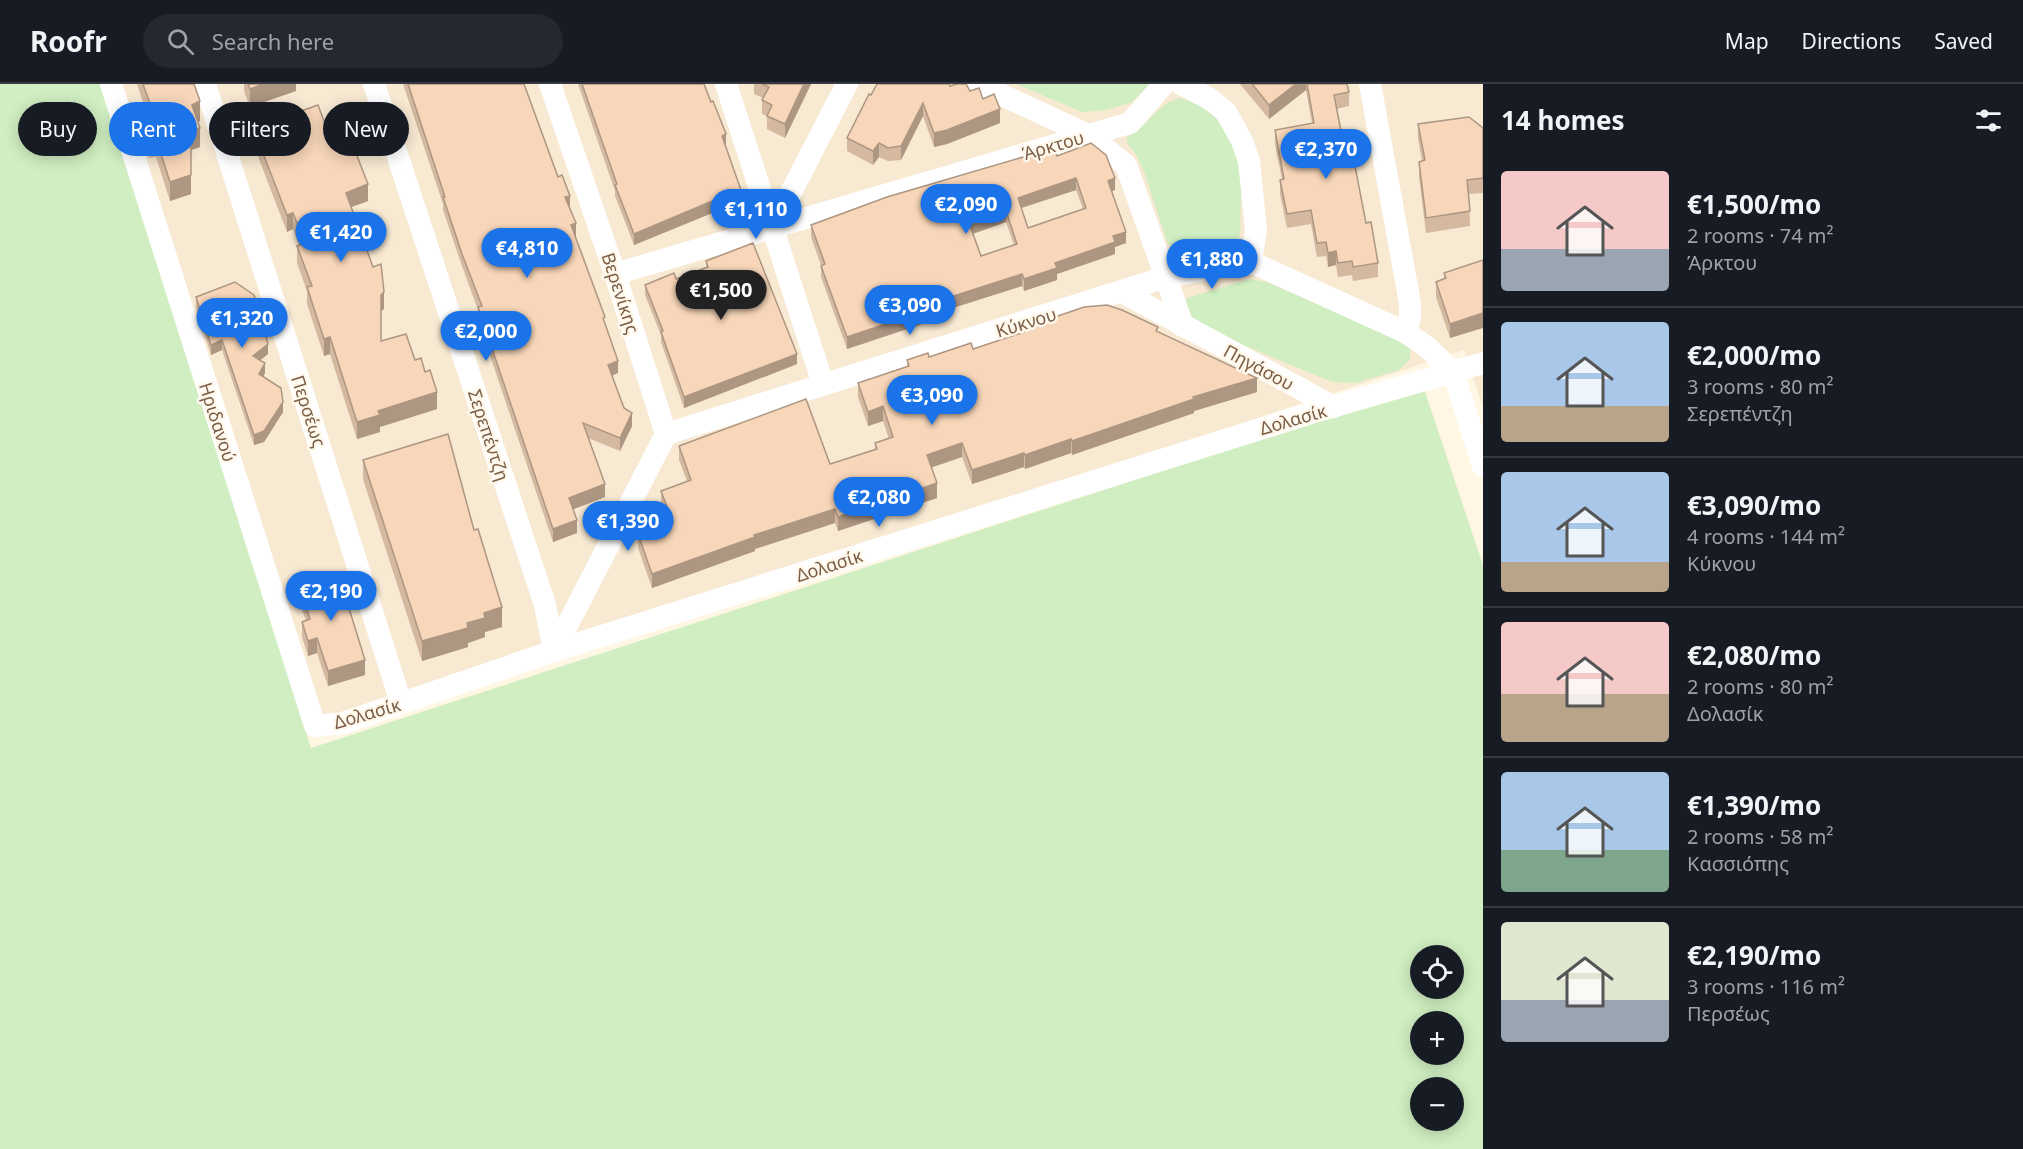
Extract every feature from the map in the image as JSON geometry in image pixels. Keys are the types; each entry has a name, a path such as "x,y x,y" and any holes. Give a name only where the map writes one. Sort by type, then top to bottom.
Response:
{"street":[{"name":"Ηριδανού","path":"111,84 315,726"},
{"name":"Περσέως","path":"205,84 401,703"},
{"name":"Σερεπέντζη","path":"374,84 545,605 554,651"},
{"name":"Βερενίκης","path":"550,84 615,274 666,434"},
{"path":"726,84 823,384"},
{"path":"773,227 847,84"},
{"path":"978,84 1088,135 1126,165 1184,326"},
{"name":"Άρκτου","path":"615,274 1130,123 1164,84"},
{"path":"1181,84 1210,99 1226,112 1242,141 1249,161 1256,230 1251,262 1405,332 1427,347 1454,372 1483,466"},
{"path":"1370,84 1410,303 1410,318 1405,332"},
{"name":"Κύκνου","path":"666,434 1166,277 1251,262"},
{"name":"Πηγάσου","path":"1122,292 1334,407"},
{"name":"Δολασίκ","path":"315,726 343,723 554,651 1311,413 1483,363"},
{"path":"554,651 666,434"}],"shaded area":[{"path":"121,84 1483,84 1483,408 1464,350 847,553 321,720 144,156 197,156 197,102 127,102"}],"green space":[{"path":"0,84 102,84 109,106 109,156 125,156 311,748 1423,386 1483,565 1483,1149 0,1149"},
{"path":"1016,84 1150,84 1132,102 1107,110 1082,112"},
{"path":"1180,98 1197,104 1214,116 1229,136 1242,166 1240,235 1234,248 1215,259 1194,262 1179,256 1167,242 1144,171 1127,143 1127,137 1165,105"},
{"path":"1250,279 1266,282 1394,337 1410,347 1410,359 1399,370 1356,383 1332,382 1212,332 1193,320 1184,299"}],"building":[{"path":"143,84 194,84 200,101 197,102 149,102"},
{"path":"248,84 263,84 250,89"},
{"path":"408,84 524,84 558,177 562,175 570,196 565,197 576,223 571,225 605,317 603,318 618,361 608,365 624,408 632,413 620,438 583,423 605,484 569,498 577,520 553,529 478,307 482,306 443,197 445,197"},
{"path":"582,84 704,84 726,134 722,136 747,207 723,216 717,199 634,234 615,185 617,184"},
{"path":"762,84 804,84 785,124 767,116 772,105 762,100 769,87"},
{"path":"877,84 949,84 950,86 966,84 970,91 979,88 983,99 994,94 1000,109 934,133 923,103 901,146 888,148 879,143 873,151 847,138 869,94 871,95"},
{"path":"1252,84 1296,84 1269,105"},
{"path":"1307,84 1347,84 1349,92 1334,95 1348,167 1355,166 1366,223 1371,222 1378,263 1353,267 1352,261 1338,263 1336,251 1328,253 1326,242 1317,243 1311,210 1287,214 1280,180 1284,179 1275,130 1314,123"},
{"path":"318,105 323,118 323,156 357,156 368,184 346,193 373,267 381,264 384,292 381,295 381,341 406,334 415,360 421,358 425,372 430,370 437,392 378,411 380,415 357,422 330,337 324,339 307,287 312,286 297,246 305,243 293,213 287,215 264,156 311,156 311,108"},
{"path":"1469,117 1483,128 1483,178 1467,180 1470,211 1426,218 1419,162 1425,160 1418,124"},
{"path":"1091,143 1106,155 1115,178 1108,181 1126,232 1113,236 1115,242 1055,263 1057,268 1024,279 1022,274 935,302 937,307 847,337 821,266 825,264 811,225 887,197 1054,148 1057,156","holes":["1076,178 1086,208 1028,228 1018,198","1006,211 1017,244 981,256 969,223"]},
{"path":"162,156 191,156 191,175 170,182"},
{"path":"753,243 797,354 684,397 661,332 663,331 645,285 674,273 676,279 708,267 706,261"},
{"path":"1483,260 1483,313 1450,324 1436,282 1446,278 1444,273"},
{"path":"235,282 254,295 268,344 253,356 265,363 259,374 281,388 283,402 264,431 254,435 222,340 211,345 196,297"},
{"path":"1107,305 1158,327 1156,331 1257,378 1193,397 1194,399 1072,441 1071,439 972,470 962,443 927,455 937,483 838,517 835,509 754,535 755,537 652,574 638,534 673,522 661,491 691,480 679,446 806,399 830,464 877,449 875,443 893,437 883,406 868,412 858,383 909,366 907,360 928,353 929,357 971,343 973,349 1024,332 1023,328 1084,307"},
{"path":"448,434 474,530 478,529 502,607 484,613 485,618 467,623 468,628 422,641 363,460"},
{"path":"338,573 365,660 328,671 317,638 308,641 302,622 310,619 299,585"}]}
